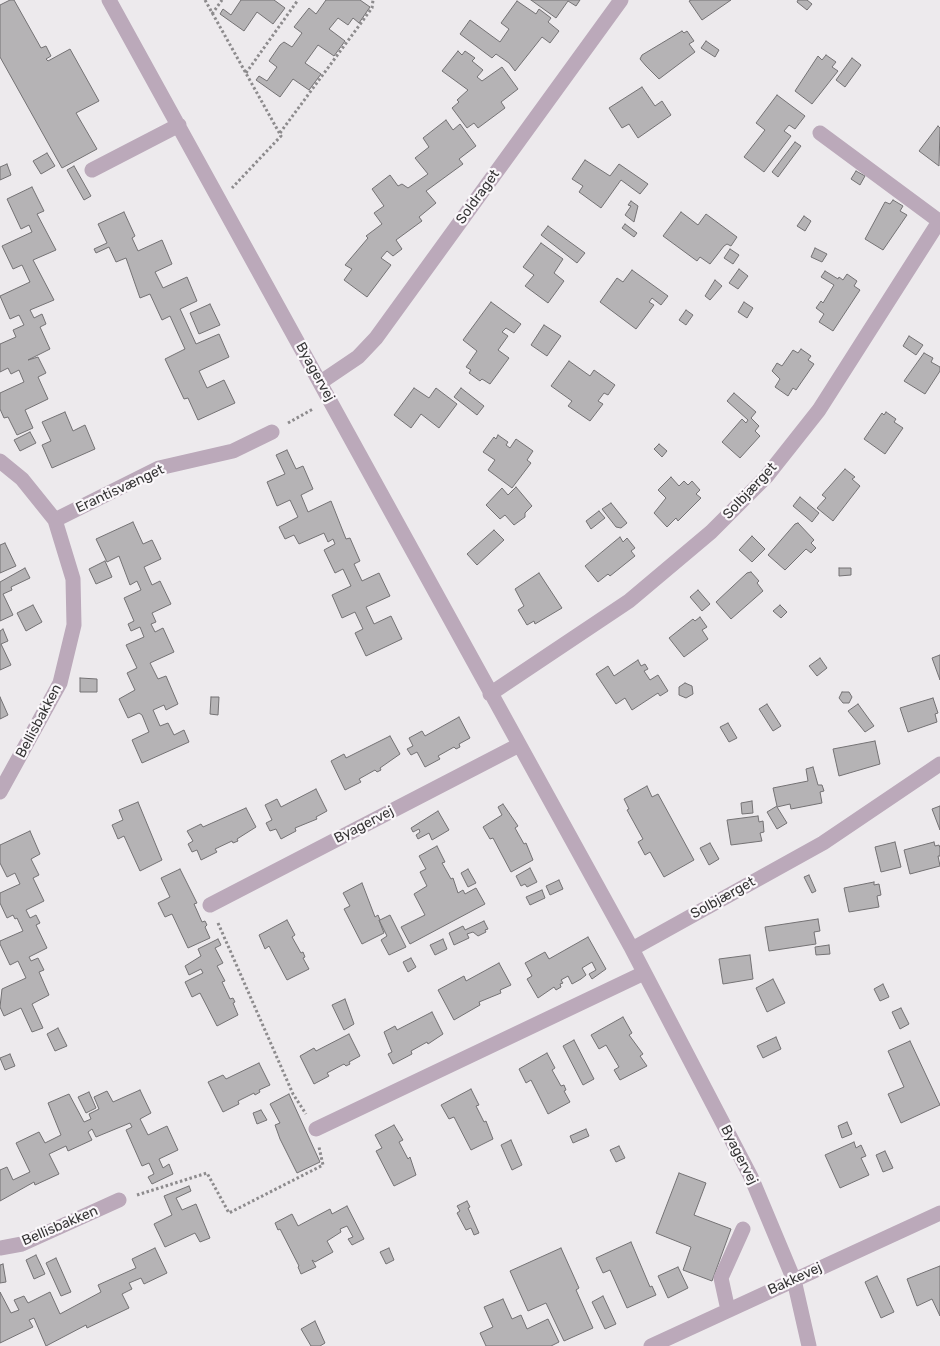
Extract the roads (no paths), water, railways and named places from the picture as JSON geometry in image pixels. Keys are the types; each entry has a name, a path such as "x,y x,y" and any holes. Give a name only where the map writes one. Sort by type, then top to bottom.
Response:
{"street":[{"name":"Byagervej","path":"109,0 221,200 490,694 632,949 751,1178 794,1280 809,1346"},
{"name":"Soldraget","path":"321,382 358,357 376,338 621,0"},
{"path":"92,170 179,125"},
{"name":"Solbjærget","path":"490,694 629,601 711,532 766,477 819,410 940,221 820,133"},
{"name":"Erantisvænget","path":"55,520 159,468 233,450 272,432"},
{"name":"Bellisbakken","path":"0,461 22,479 55,520 73,579 74,625 60,683 0,792"},
{"name":"Byagervej","path":"210,904 519,745"},
{"name":"Solbjærget","path":"632,949 822,843 940,764"},
{"path":"316,1129 644,973"},
{"name":"Bellisbakken","path":"0,1248 22,1244 119,1200"},
{"name":"Bakkevej","path":"651,1346 940,1213"},
{"path":"728,1310 721,1278 743,1229"}]}
